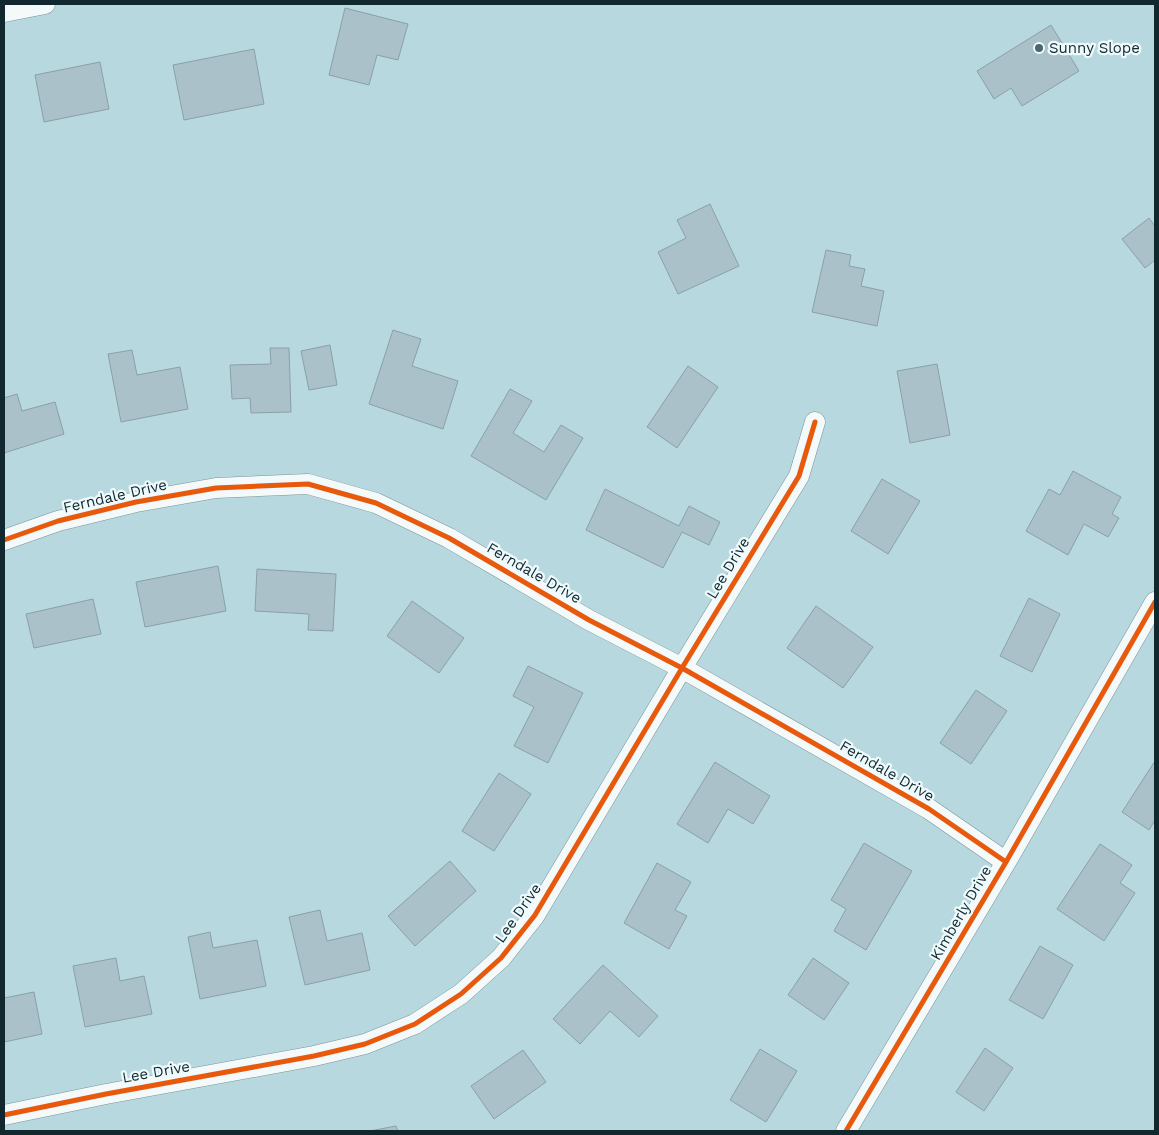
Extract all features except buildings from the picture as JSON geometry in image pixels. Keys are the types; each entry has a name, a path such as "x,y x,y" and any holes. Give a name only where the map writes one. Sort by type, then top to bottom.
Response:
{"street":[{"path":"4,12 38,4"},
{"name":"Lee Drive","path":"4,1114 314,1056 365,1044 415,1024 461,994 501,958 535,916 682,668 799,476 815,422"},
{"name":"Ferndale Drive","path":"4,540 58,521 136,502 216,488 308,484 376,503 449,538 589,620 682,668 929,809 1006,862"},
{"name":"Kimberly Drive","path":"846,1131 1006,862 1155,602"}],"cycle path":[{"path":"4,1115 106,1094 314,1056 365,1044 415,1024 461,994 501,958 535,915 799,476 815,422"},
{"path":"4,540 58,521 136,502 216,488 308,484 376,503 449,538 589,620 682,668 929,809 1006,862"},
{"path":"846,1131 1006,862 1155,602"}],"place":[{"name":"Sunny Slope","path":"1039,48"}]}
